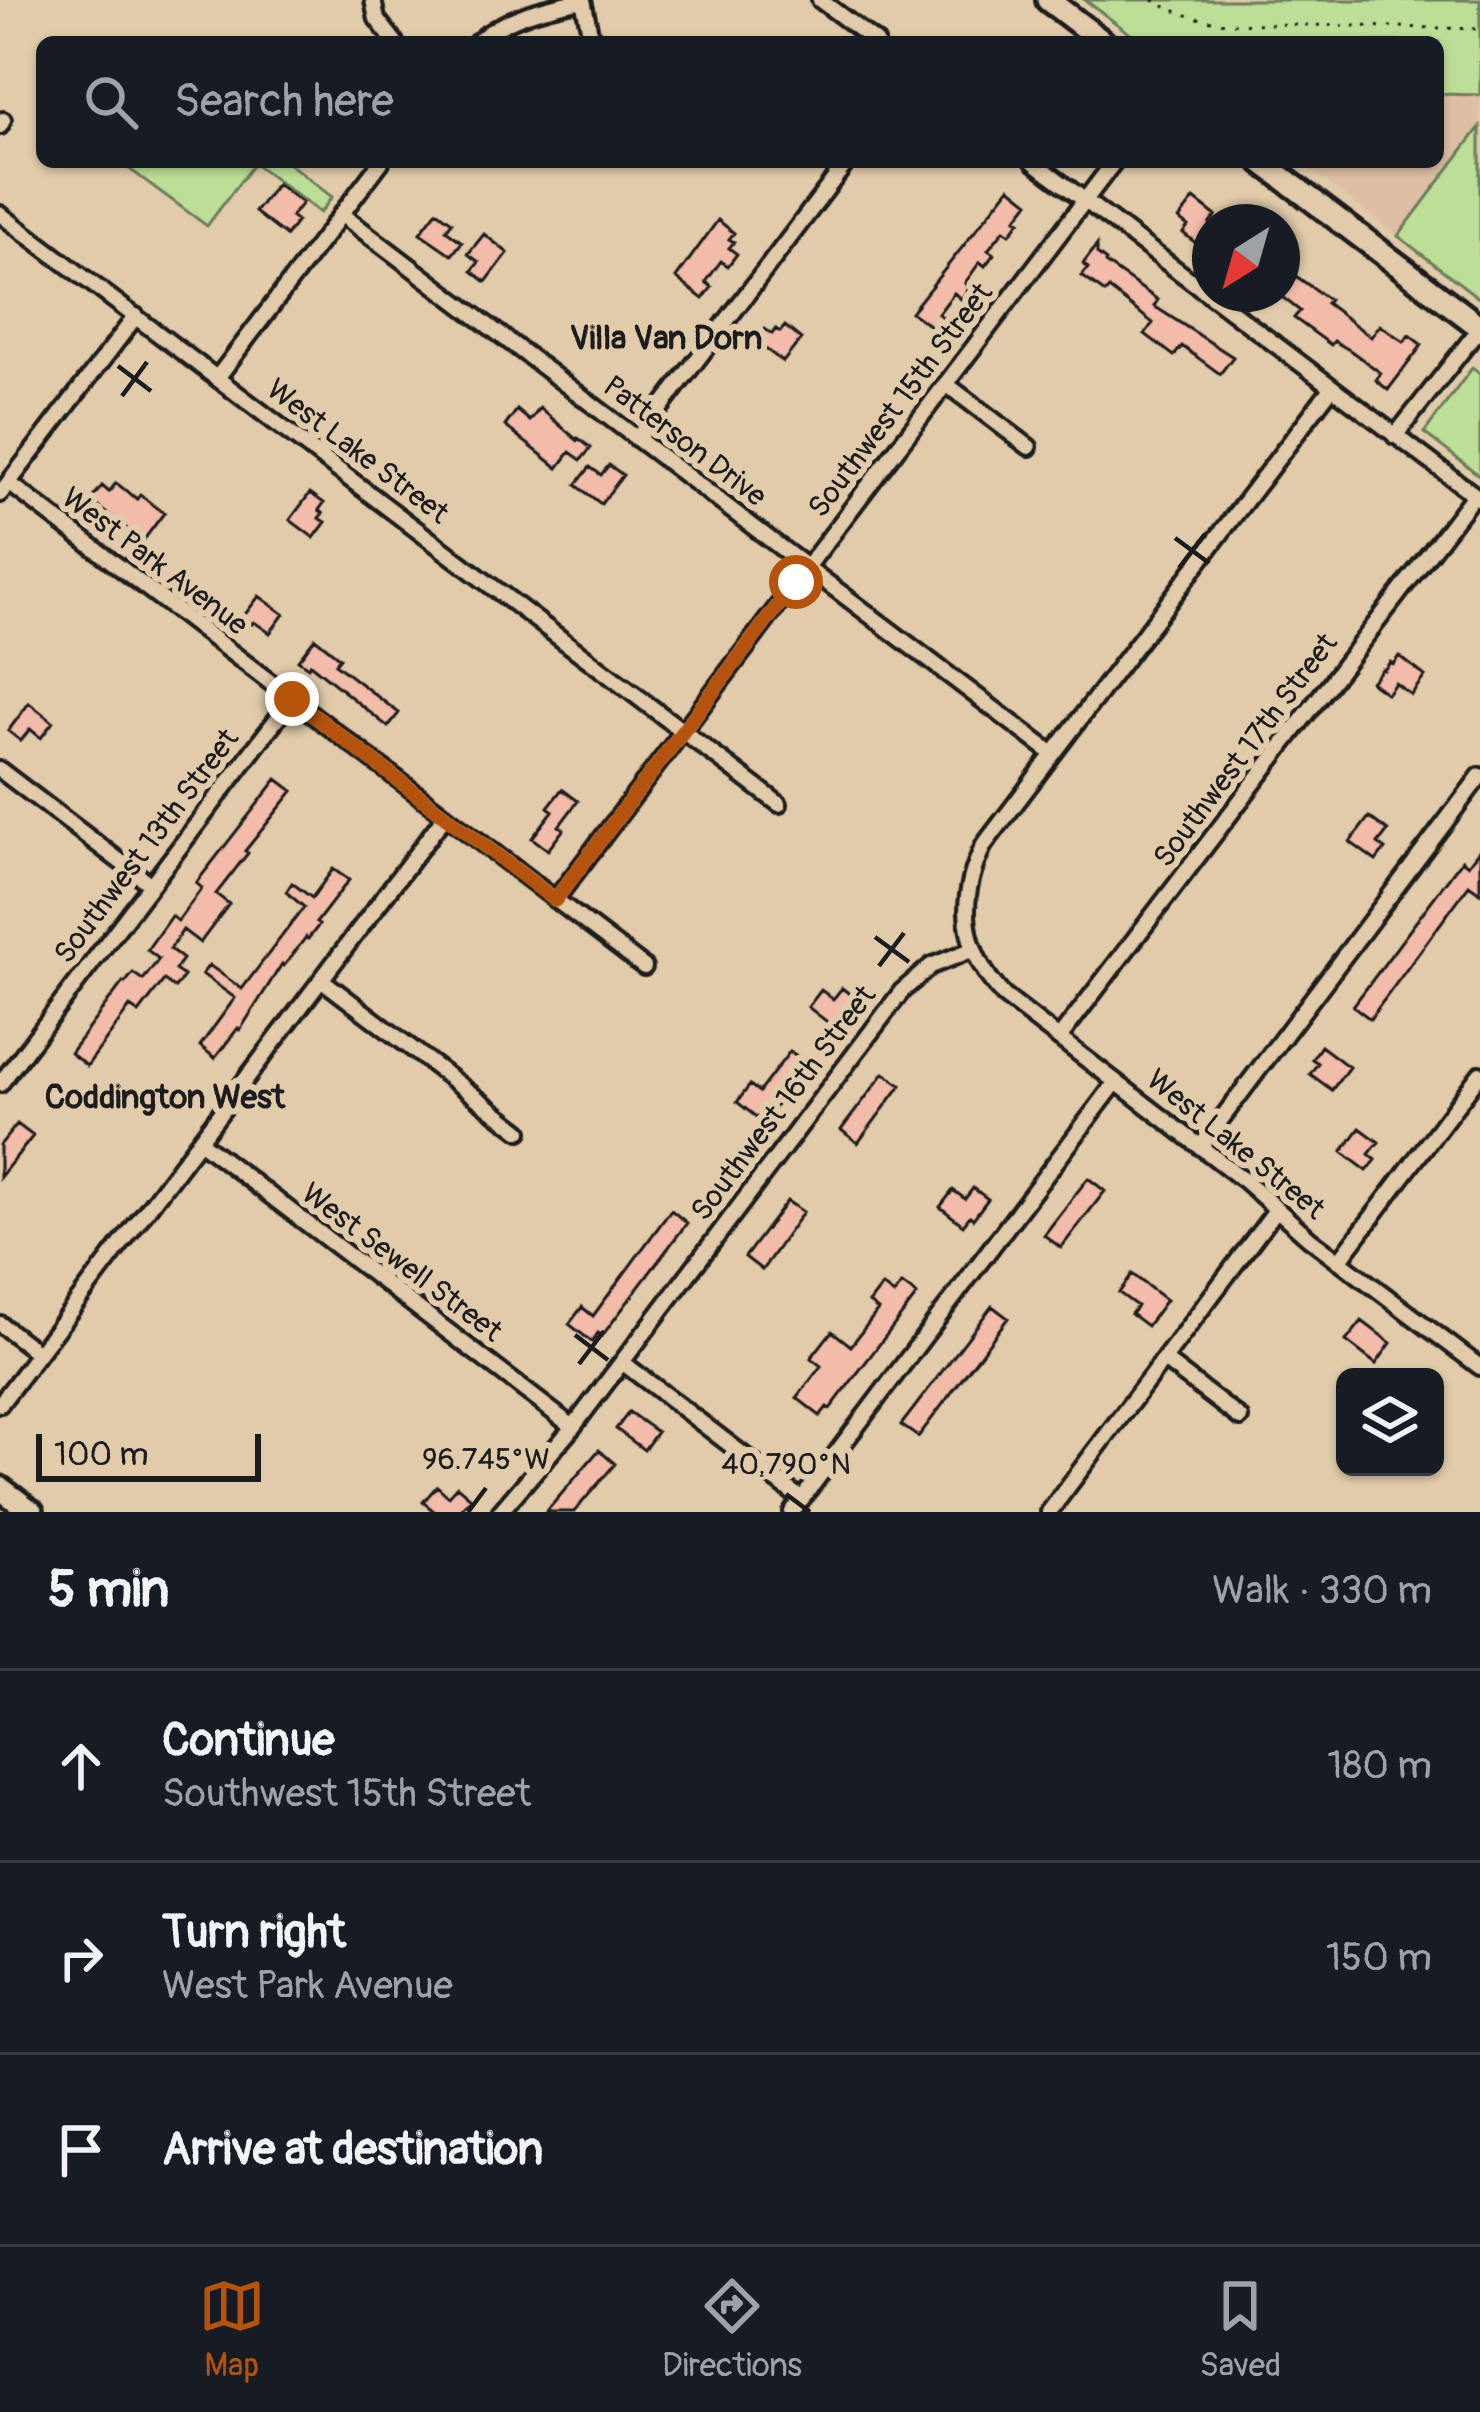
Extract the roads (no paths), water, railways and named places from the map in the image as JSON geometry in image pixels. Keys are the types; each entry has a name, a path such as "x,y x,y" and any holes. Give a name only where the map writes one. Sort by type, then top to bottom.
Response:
{"main road":[{"path":"1048,0 1095,36"},
{"path":"1270,168 1480,328"},
{"path":"0,1488 32,1512"}],"street":[{"path":"373,0 377,20 390,36"},
{"path":"486,36 526,14 582,0 591,36"},
{"path":"820,0 868,36"},
{"path":"217,378 376,168"},
{"path":"637,439 842,168"},
{"path":"1042,168 1477,497"},
{"name":"Southwest 15th Street","path":"555,900 1109,168"},
{"name":"West Lake Street","path":"0,214 778,804"},
{"name":"Patterson Drive","path":"341,214 1053,754"},
{"path":"4,489 136,316"},
{"path":"1395,436 1480,328"},
{"path":"946,384 1029,447"},
{"path":"974,950 966,903 975,863 993,832 1332,387"},
{"name":"West Park Avenue","path":"4,489 292,699 644,967"},
{"name":"Southwest 17th Street","path":"1059,1038 1477,497"},
{"name":"Southwest 13th Street","path":"0,1084 6,1062 151,884 292,699"},
{"path":"0,770 151,884"},
{"path":"1201,1146 1480,776"},
{"path":"0,1404 446,816"},
{"name":"West Lake Street","path":"974,950 995,986 1201,1146 1339,1261 1480,1367"},
{"name":"Southwest 16th Street","path":"500,1512 573,1426 902,991 932,966 974,950"},
{"path":"322,980 520,1131"},
{"path":"1339,1261 1480,1074"},
{"path":"622,1362 796,1505 1116,1082"},
{"name":"West Sewell Street","path":"199,1141 573,1426"},
{"path":"1049,1512 1276,1210"},
{"path":"0,1324 38,1353"},
{"path":"1164,1360 1240,1418"}],"district":[{"name":"Villa Van Dorn","path":"666,337"},
{"name":"Coddington West","path":"165,1096"}]}
